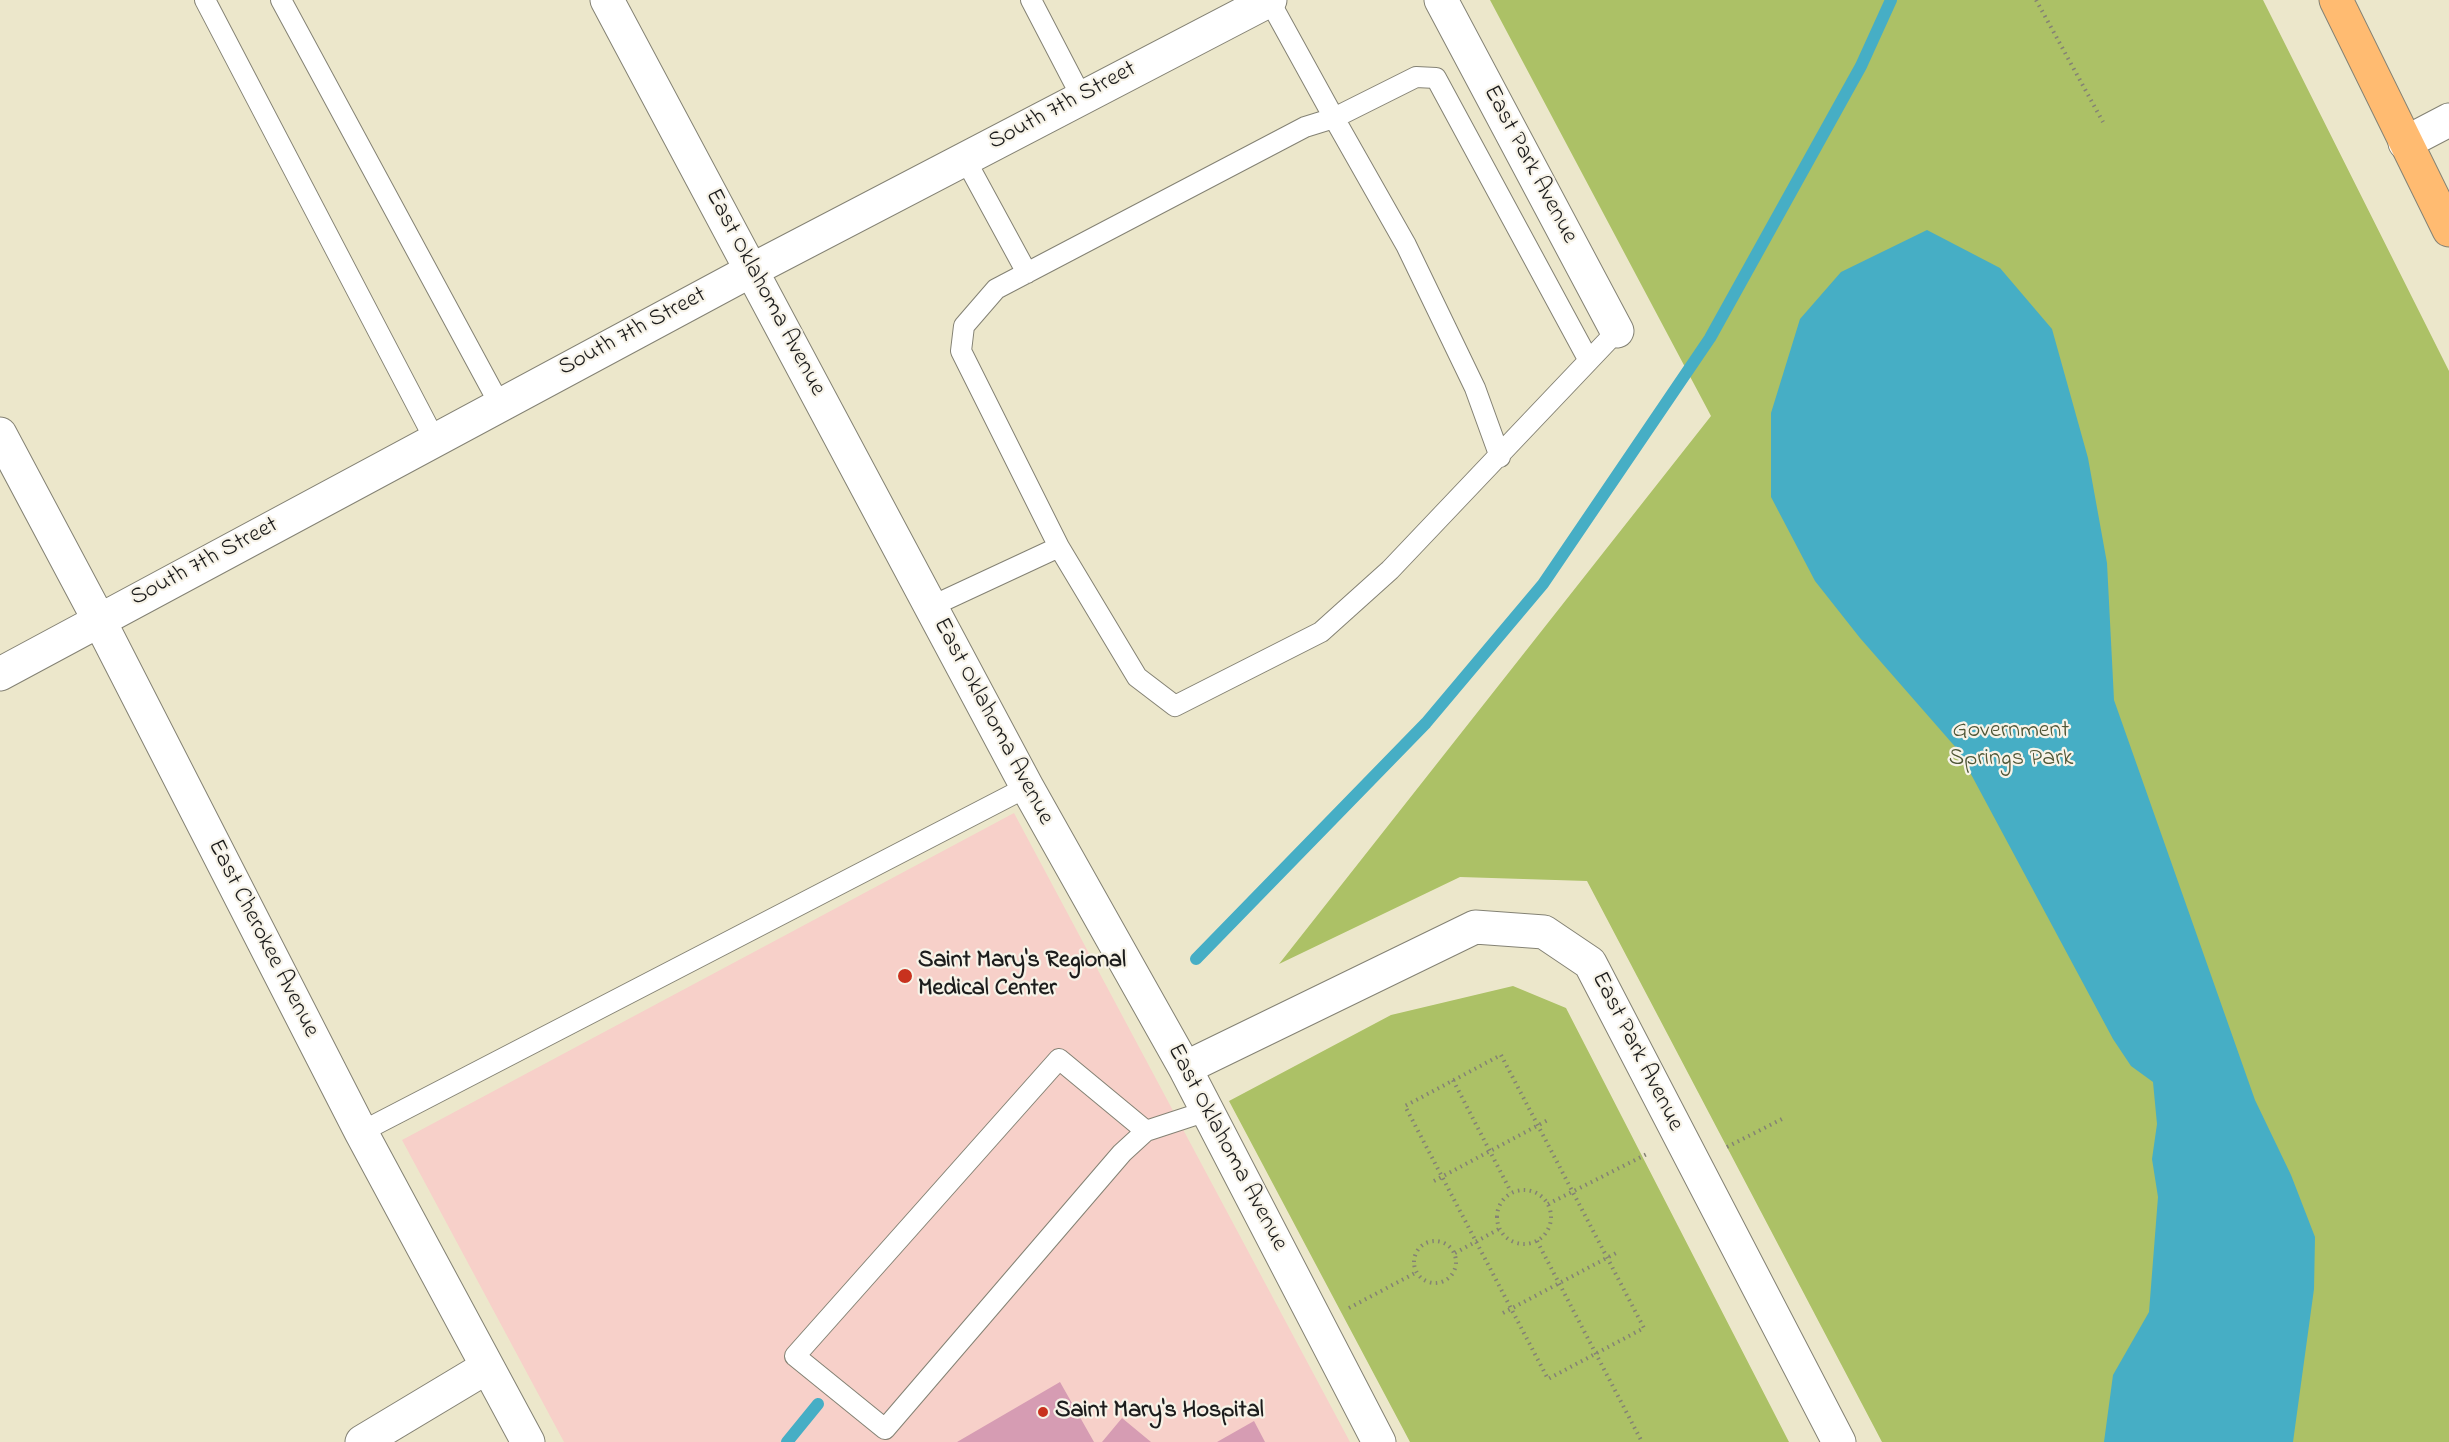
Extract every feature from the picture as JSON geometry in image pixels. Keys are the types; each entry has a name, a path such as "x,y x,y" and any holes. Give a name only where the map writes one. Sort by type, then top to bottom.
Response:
{"highway":[{"path":"2336,0 2449,230"}],"street":[{"name":"East Oklahoma Avenue","path":"607,0 1027,787 1185,1068 1379,1442"},
{"name":"South 7th Street","path":"0,674 752,270 1270,0"},
{"name":"East Park Avenue","path":"1441,0 1617,331"},
{"path":"2405,143 2449,120"},
{"name":"East Cherokee Avenue","path":"0,434 99,620 361,1132 528,1442"},
{"name":"East Park Avenue","path":"1185,1068 1475,927 1544,932 1590,963 1839,1442"},
{"path":"362,1442 488,1367"}],"lane":[{"path":"206,0 435,440"},
{"path":"281,0 500,405"},
{"path":"1031,0 1082,98"},
{"path":"1270,0 1421,276 1475,388 1500,457"},
{"path":"1588,359 1436,78 1416,77 1334,118 1305,127 996,289 964,326 961,351 1059,547 1137,677 1175,706 1321,633 1390,570 1500,457 1588,359 1617,331"},
{"path":"964,159 1027,273"},
{"path":"930,607 1059,547"},
{"path":"361,1132 1027,787"},
{"path":"1146,1131 1059,1059 795,1356 885,1429 1122,1153 1146,1131 1207,1111"}],"path":[{"path":"2036,0 2103,122"},
{"path":"1501,1055 1644,1328 1548,1379 1405,1106 1453,1080 1501,1055"},
{"path":"1453,1080 1511,1192"},
{"path":"1548,1204 1572,1192 1687,1150 1782,1119"},
{"path":"1434,1181 1548,1120"},
{"path":"1522,1189 1532,1190 1541,1194 1548,1204 1551,1210 1550,1227 1537,1241 1521,1244 1513,1242 1499,1229 1496,1212 1506,1195 1511,1192 1522,1189"},
{"path":"1455,1253 1499,1229"},
{"path":"1537,1241 1642,1442"},
{"path":"1428,1242 1443,1242 1449,1245 1455,1253 1455,1270 1446,1280 1433,1283 1421,1277 1417,1272 1415,1258 1422,1245 1428,1242"},
{"path":"1503,1313 1618,1252"},
{"path":"1318,1324 1417,1272"}],"shaded area":[{"name":"Saint Mary's Regional Medical Center","path":"1014,813 1350,1442 564,1442 402,1140"}],"green space":[{"name":"Government Springs Park","path":"1490,0 2263,0 2449,371 2449,1442 1882,1442 1587,881 1460,877 1279,964 1711,416"},
{"path":"1513,986 1566,1008 1789,1442 1410,1442 1229,1101 1391,1015"}],"water":[{"path":"1927,230 2000,268 2052,329 2088,458 2107,563 2114,700 2255,1100 2291,1175 2315,1237 2314,1289 2293,1442 2104,1442 2113,1375 2149,1312 2158,1197 2152,1159 2157,1124 2153,1082 2131,1066 2113,1039 1958,750 1860,638 1815,581 1771,497 1771,413 1800,319 1841,272"}],"building":[{"name":"Saint Mary's Hospital","path":"1060,1382 1094,1442 957,1442"},
{"name":"Saint Mary's Hospital","path":"1122,1418 1151,1442 1102,1442"},
{"name":"Saint Mary's Hospital","path":"1254,1421 1265,1442 1217,1442"}],"waterway":[{"path":"1196,959 1426,723 1543,584 1710,338 1861,66 1891,0"},
{"path":"787,1442 818,1404"}],"place":[{"name":"Saint Mary's Regional Medical Center","path":"905,976"},
{"name":"Saint Mary's Hospital","path":"1043,1412"}]}
